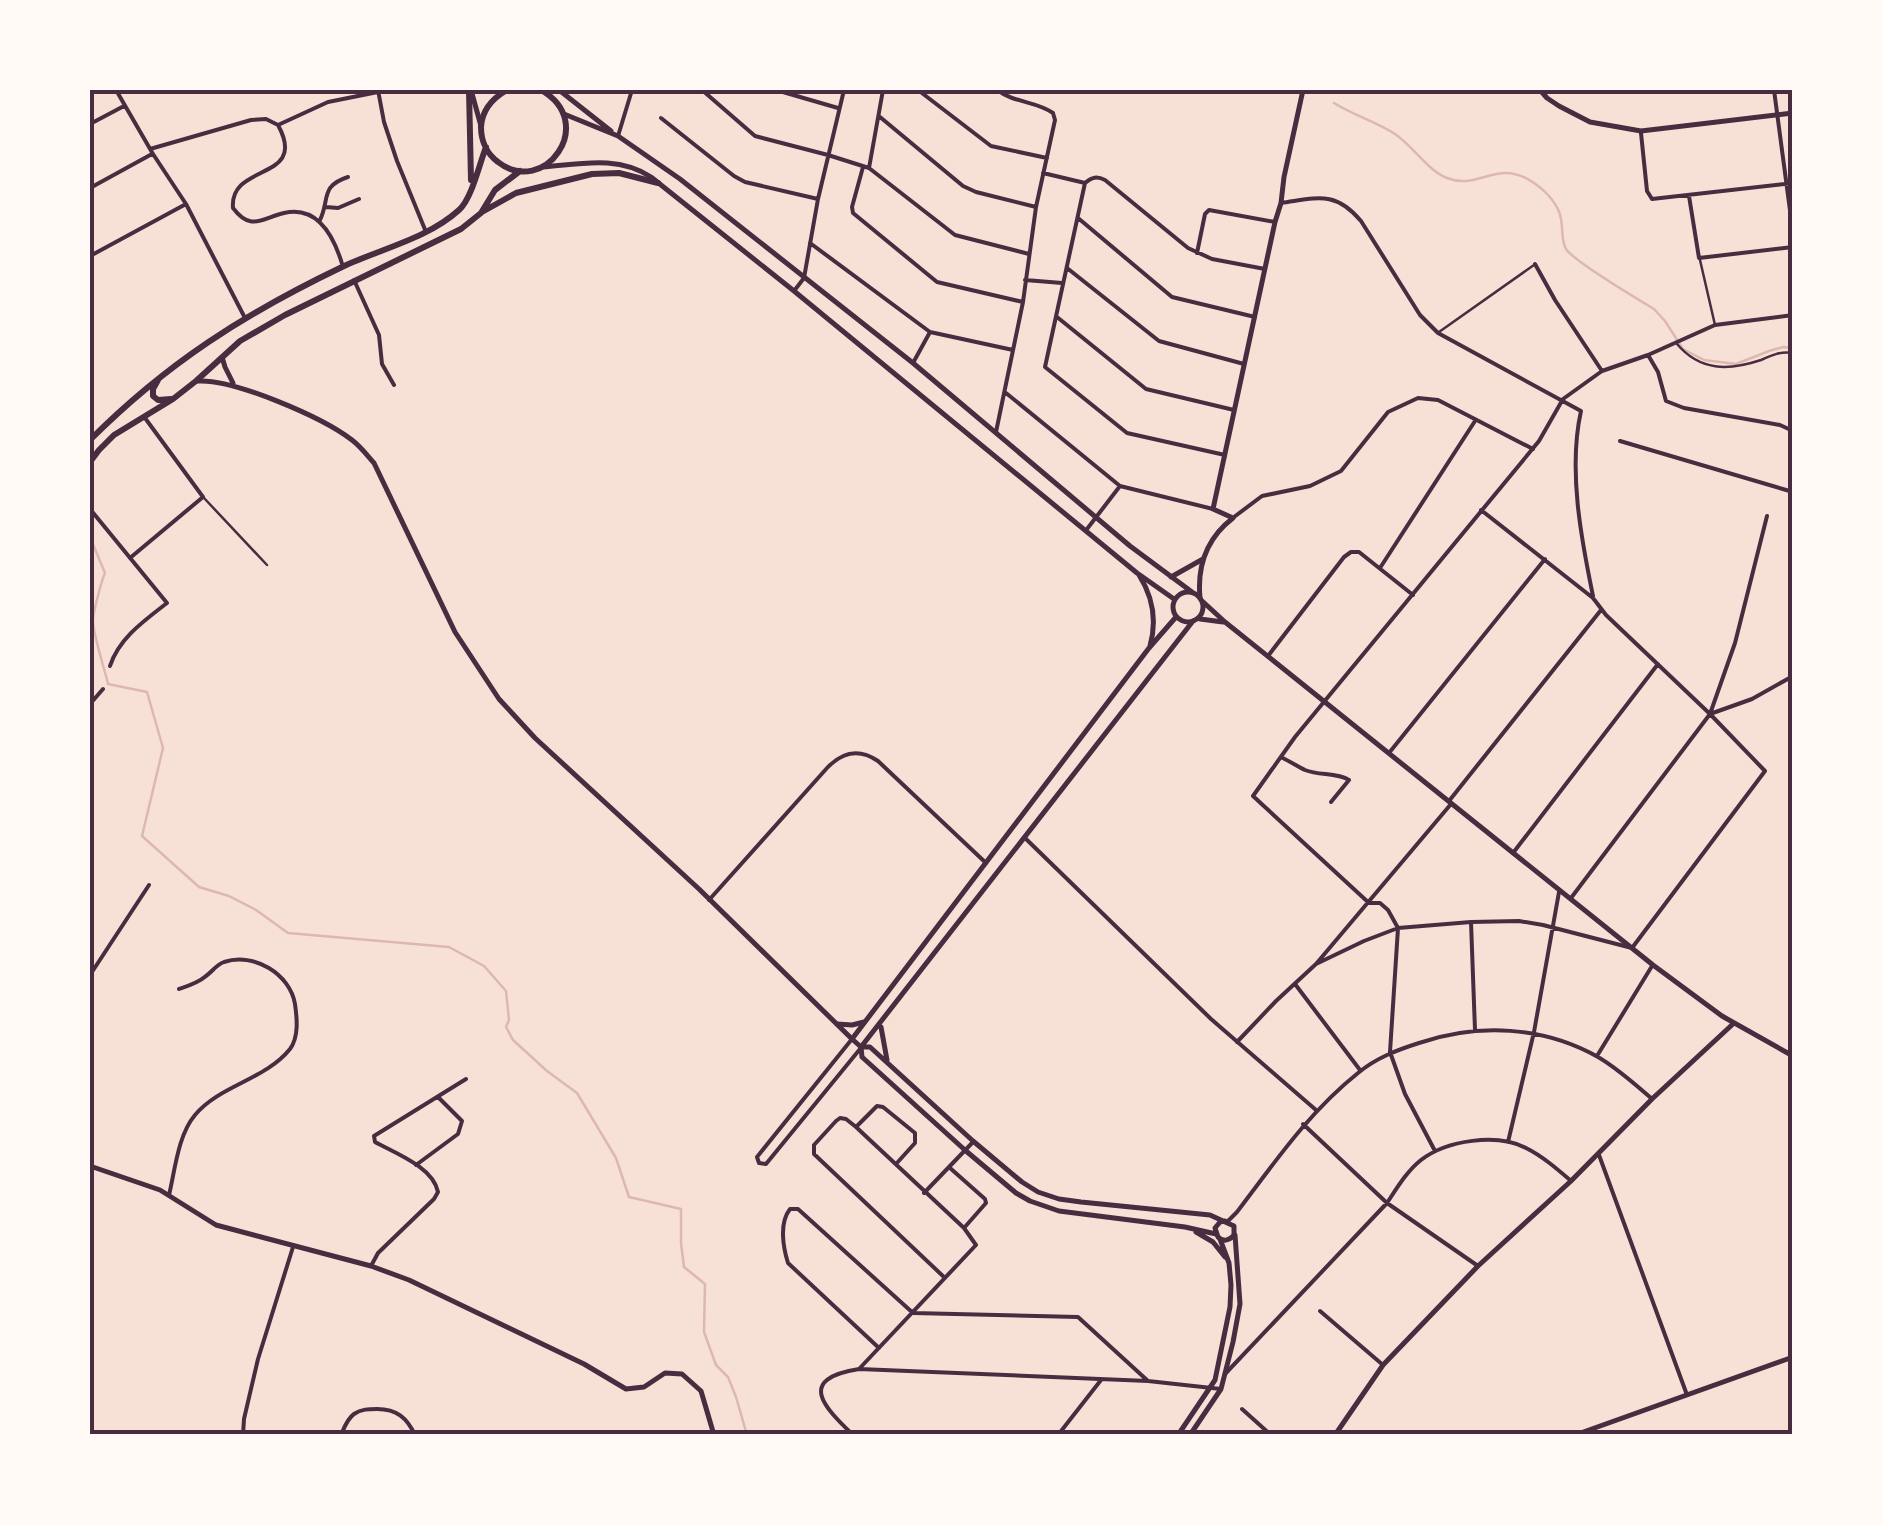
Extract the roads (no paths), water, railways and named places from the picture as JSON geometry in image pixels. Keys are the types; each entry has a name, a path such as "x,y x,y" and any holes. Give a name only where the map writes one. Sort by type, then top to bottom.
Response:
{"main road":[{"path":"470,90 486,147 500,163 520,171"},
{"path":"470,90 471,186"},
{"path":"482,128 490,104 507,90"},
{"path":"540,168 554,159 563,146 566,130 559,105 543,90"},
{"path":"559,90 680,179 913,363 1094,517 1652,965 1734,1024 1793,1056"},
{"path":"1230,1225 1229,1239 1185,1226 1044,1207 1016,1193 966,1151 862,1057 862,1047 1203,608 1203,559 1214,536 1232,518 1213,508 1303,90"},
{"path":"1540,90 1574,115 1641,132 1793,113"},
{"path":"564,114 618,136"},
{"path":"91,437 162,374 223,330 343,266 426,232 459,210 465,204 486,147"},
{"path":"480,213 494,190 520,171 608,162 632,167 658,183 794,291 1174,600"},
{"path":"90,462 114,435 173,399 251,334 451,234 516,193 592,174 619,172 658,183"},
{"path":"222,356 235,386"},
{"path":"162,374 153,388 153,396 158,400 173,399"},
{"path":"196,381 235,386 326,423 361,448 374,462 455,632 489,686 535,738 710,900 852,1039 862,1047 870,1047 1022,1182 1048,1196 1210,1215 1230,1225"},
{"path":"1171,578 1203,559"},
{"path":"1137,573 1153,609 1149,648"},
{"path":"1192,592 1201,574"},
{"path":"1192,592 1182,593 1174,600 1172,609 1176,617 1184,622 1226,622"},
{"path":"852,1039 1176,617"},
{"path":"1050,778 1064,787"},
{"path":"836,1024 852,1025 867,1020"},
{"path":"881,1024 888,1063"},
{"path":"1335,1435 1383,1366 1478,1266 1734,1024"},
{"path":"924,1111 941,1120 949,1118"},
{"path":"90,1166 168,1194 216,1226 371,1266 409,1280 584,1364 626,1389 644,1387 664,1373 682,1374 701,1391 714,1435"},
{"path":"1178,1435 1212,1387 1230,1307 1229,1264 1218,1237 1218,1224 1230,1225"},
{"path":"1190,1435 1221,1389 1240,1304 1230,1225"},
{"path":"1185,1226 1213,1242 1229,1264"},
{"path":"1575,1435 1793,1357"}],"street":[{"path":"116,90 186,204 245,318"},
{"path":"618,136 632,90"},
{"path":"702,90 755,136 866,167 955,235 1029,254"},
{"path":"776,90 838,108"},
{"path":"794,291 804,278 844,90"},
{"path":"883,90 880,116 852,210 937,282 1023,302"},
{"path":"918,90 991,146 1047,158"},
{"path":"996,432 1055,120 1053,113 1038,105 1014,100 997,90"},
{"path":"1774,90 1793,233"},
{"path":"278,125 328,102 378,91 397,161 426,232"},
{"path":"90,124 124,106"},
{"path":"880,116 963,186 1036,207"},
{"path":"661,118 745,182 818,199"},
{"path":"90,188 151,151 251,120 266,119 278,125 284,142 281,160 271,170 241,183 232,204 240,216 252,222 288,213 314,216 333,240 343,266"},
{"path":"1641,132 1652,199 1793,183"},
{"path":"1043,173 1085,183"},
{"path":"320,220 329,188 348,177"},
{"path":"1224,455 1128,434 1045,367 1085,183 1091,178 1105,180 1197,253 1265,269"},
{"path":"1689,196 1716,325"},
{"path":"1281,202 1322,197 1350,207 1420,316 1438,333 1582,411 1575,460 1593,598"},
{"path":"326,207 338,208 358,199"},
{"path":"90,256 186,204"},
{"path":"1197,253 1209,210 1275,222"},
{"path":"1078,218 1172,297 1255,317"},
{"path":"810,243 930,332 1013,350"},
{"path":"1700,258 1793,246"},
{"path":"1438,333 1535,264 1602,371"},
{"path":"1066,268 1159,341 1244,364"},
{"path":"354,280 379,335 380,356 394,385"},
{"path":"1025,280 1062,284"},
{"path":"1435,1151 1405,1094 1390,1052 1398,928 1380,902 1370,903 1253,796 1295,737 1532,449 1563,399 1602,371 1716,325 1793,315"},
{"path":"1056,316 1146,389 1234,410"},
{"path":"913,363 930,332"},
{"path":"1676,343 1694,360 1716,368 1742,366 1784,352 1793,353"},
{"path":"1648,355 1658,372 1666,401 1793,431"},
{"path":"1006,393 1120,486 1213,508"},
{"path":"1232,518 1262,496 1310,486 1341,471 1388,412 1418,398 1438,400 1532,449"},
{"path":"145,418 203,496 267,565"},
{"path":"1380,568 1476,420"},
{"path":"1620,441 1793,492"},
{"path":"1087,529 1120,486"},
{"path":"130,558 203,496"},
{"path":"90,509 167,603 140,624 113,656 110,666"},
{"path":"1316,964 1398,928 1471,922 1520,921 1552,926 1632,948 1765,772 1593,598 1481,510"},
{"path":"1571,898 1710,714 1735,644 1767,516"},
{"path":"1268,656 1344,557 1352,552 1359,552 1414,595"},
{"path":"1389,752 1545,559"},
{"path":"1237,1042 1316,964 1370,903 1601,610"},
{"path":"1513,853 1658,664"},
{"path":"1710,714 1752,699 1793,676"},
{"path":"90,704 103,689"},
{"path":"710,900 833,761 853,752 878,761 986,862"},
{"path":"1281,757 1308,772 1347,778 1348,784 1331,802"},
{"path":"1025,838 1237,1042 1316,1110"},
{"path":"90,976 149,885"},
{"path":"1508,1142 1534,1032 1560,890"},
{"path":"1471,922 1475,1030"},
{"path":"168,1194 192,1118 217,1096 269,1068 294,1043 296,1023 292,992 284,979 264,966 236,960 225,962 205,978 178,989"},
{"path":"1598,1056 1652,965"},
{"path":"1295,984 1360,1070"},
{"path":"1230,1225 1303,1124 1360,1070 1390,1052 1438,1036 1475,1030 1534,1032 1598,1056 1652,1099"},
{"path":"852,1039 756,1157 759,1163 766,1164 862,1047"},
{"path":"371,1266 378,1253 438,1192 436,1182 374,1142 374,1136 466,1079"},
{"path":"416,1166 458,1134 462,1120 437,1096"},
{"path":"856,1127 877,1106 915,1133 914,1143 895,1164"},
{"path":"859,1369 913,1313 976,1245 964,1228 856,1127 840,1118 813,1150 814,1154 945,1278"},
{"path":"1303,1124 1387,1203 1478,1266"},
{"path":"924,1193 974,1141"},
{"path":"1225,1374 1387,1203 1406,1175 1435,1151 1470,1142 1508,1142 1523,1146 1572,1181"},
{"path":"1599,1154 1687,1395"},
{"path":"950,1168 986,1203 964,1228"},
{"path":"879,1348 788,1264 784,1224 790,1209 798,1209 913,1313 1078,1317 1148,1381"},
{"path":"243,1435 258,1359 294,1245"},
{"path":"1320,1311 1383,1366"},
{"path":"853,1435 827,1410 822,1394 830,1377 859,1369 1148,1381 1221,1389"},
{"path":"1058,1435 1101,1380"},
{"path":"1242,1409 1271,1435"},
{"path":"340,1435 349,1419 362,1410 394,1411 409,1422 415,1435"}],"waterway":[{"path":"1334,103 1395,134 1447,178 1469,181 1509,173 1534,183 1558,209 1566,249 1654,309 1683,349 1704,360 1736,364 1783,347 1793,348"},
{"path":"90,537 105,573 93,620 108,684 147,692 163,748 142,836 199,887 229,896 288,933 449,947 484,966 506,991 506,1027 513,1040 577,1093 616,1158 629,1197 681,1209 684,1267 705,1284 704,1332 716,1365 728,1377 747,1435"}]}
